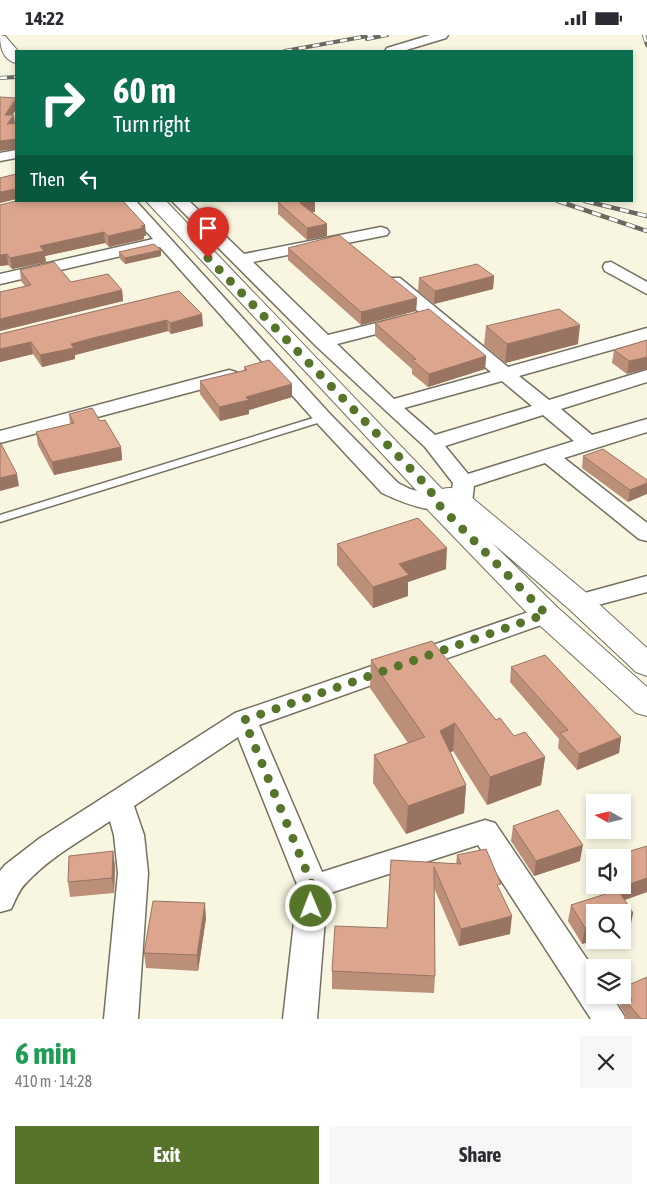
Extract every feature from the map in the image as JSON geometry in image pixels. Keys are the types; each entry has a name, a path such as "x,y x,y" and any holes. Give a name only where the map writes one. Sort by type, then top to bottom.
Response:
{"main road":[{"path":"0,39 15,57"},
{"path":"156,202 443,492 546,614 647,705"},
{"path":"443,492 579,602 647,665"}],"street":[{"path":"394,50 442,35"},
{"path":"128,202 206,289 259,368 323,418 390,488 402,494 443,492 589,443 645,428"},
{"path":"181,202 390,406 432,443 443,492"},
{"path":"240,260 380,232"},
{"path":"342,239 358,252"},
{"path":"0,279 162,242"},
{"path":"610,267 647,289"},
{"path":"380,271 589,443"},
{"path":"187,293 206,289"},
{"path":"324,342 433,314"},
{"path":"390,406 647,335"},
{"path":"0,437 259,368"},
{"path":"432,443 647,377"},
{"path":"549,456 644,529"},
{"path":"579,602 647,584"},
{"path":"0,900 5,887 16,873 50,846 244,720 546,614"},
{"path":"244,720 313,887 300,1019"},
{"path":"118,802 129,835 133,873 121,1019"},
{"path":"313,887 485,831 609,1019"}],"lane":[{"path":"0,519 323,418"}],"building":[{"path":"0,97 15,98 5,115 14,115 7,124 15,123 15,139 0,141"},
{"path":"15,174 15,189 0,192 0,178"},
{"path":"15,201 124,202 145,225 141,226 143,228 108,236 104,232 40,246 44,251 10,258 7,254 0,255 0,205"},
{"path":"278,202 304,202 300,203 327,224 307,228"},
{"path":"339,235 417,298 361,312 288,248"},
{"path":"154,244 161,250 125,258 119,252"},
{"path":"54,262 71,282 108,274 122,290 0,319 0,292 31,285 20,270"},
{"path":"477,264 494,276 435,291 419,278"},
{"path":"179,291 202,314 170,323 167,320 93,338 71,344 74,348 40,355 31,342 0,349 0,334"},
{"path":"429,309 486,356 429,374 412,360 416,359 375,323"},
{"path":"559,309 580,325 507,344 486,326"},
{"path":"647,340 647,357 629,361 614,350"},
{"path":"269,360 292,384 246,397 249,400 219,407 200,381 247,370 244,367"},
{"path":"92,408 100,421 105,420 121,447 52,462 36,432 74,423 69,414"},
{"path":"0,442 17,474 0,478"},
{"path":"603,449 647,480 647,483 630,490 583,456"},
{"path":"418,518 447,548 399,564 409,575 373,587 337,544"},
{"path":"432,641 496,720 500,718 514,736 525,732 545,757 490,777 455,723 440,731 466,785 408,806 374,755 425,737 371,660"},
{"path":"545,655 621,737 579,754 560,733 568,730 511,667"},
{"path":"558,810 583,845 536,861 513,826"},
{"path":"647,846 647,878 631,884 631,851"},
{"path":"486,849 501,884 497,885 512,916 461,929 434,867 435,976 332,971 335,926 387,928 391,860 461,864 457,855"},
{"path":"113,851 112,878 68,882 69,856"},
{"path":"605,894 621,894 627,904 586,904 585,928 571,905"},
{"path":"153,901 205,903 197,955 144,953"},
{"path":"647,977 647,1019 641,1019 629,1004 631,1004 632,1000 631,984"}],"railway":[{"path":"290,50 373,35"},
{"path":"367,39 387,35"},
{"path":"644,35 647,45"},
{"path":"0,78 15,77"},
{"path":"561,202 647,231"},
{"path":"589,202 647,216"}],"route":[{"path":"208,258 428,487 438,504 450,514 546,614 244,720 313,887 311,906"}]}
